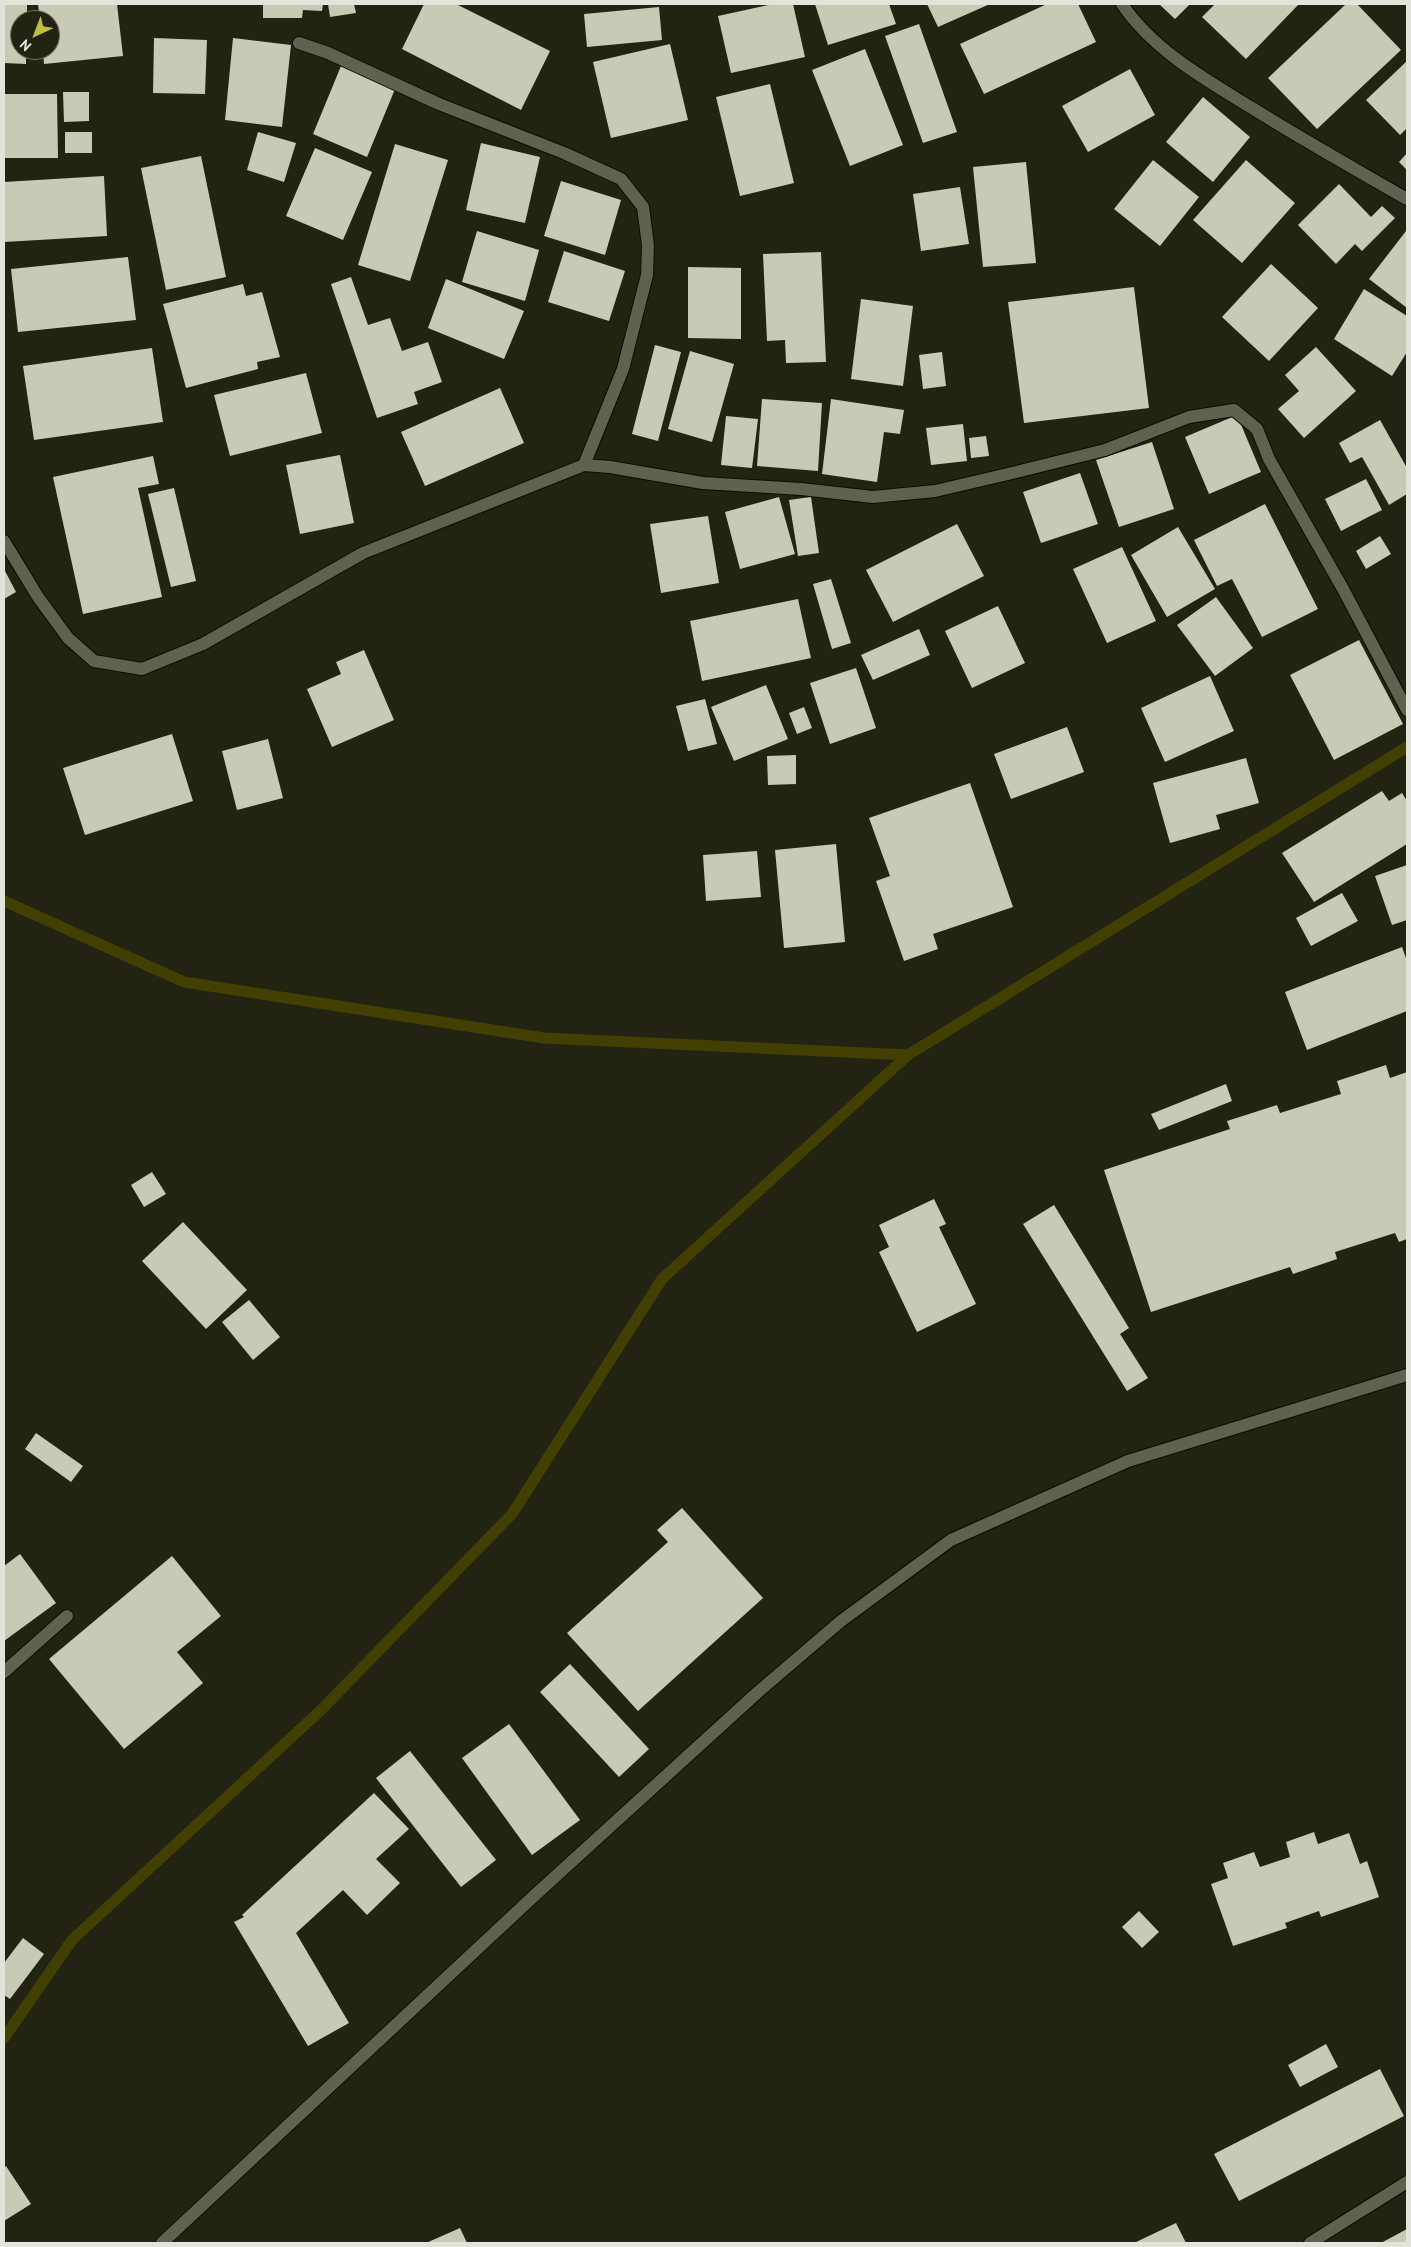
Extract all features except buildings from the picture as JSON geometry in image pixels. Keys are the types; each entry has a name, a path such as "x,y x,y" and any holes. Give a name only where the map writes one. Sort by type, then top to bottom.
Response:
{"street":[{"path":"1122,4 1128,13 1164,48 1203,78 1407,199"},
{"path":"299,43 328,52 439,104 621,179 643,207 648,245 647,275 623,369 584,465"},
{"path":"4,541 38,597 68,638 94,661 142,669 203,644 363,553 584,465 610,467 703,483 801,489 873,498 935,491 1008,474 1105,450 1189,417 1234,410 1257,429 1270,459 1343,589 1407,710"},
{"path":"162,2243 535,1895 758,1692 841,1621 951,1540 1128,1461 1407,1375"},
{"path":"4,1672 67,1616"},
{"path":"1310,2243 1407,2182"}],"waterway":[{"path":"4,2038 72,1940 321,1710 512,1514 662,1279 908,1055 1407,747"},
{"path":"4,901 184,982 544,1038 908,1055"}]}
